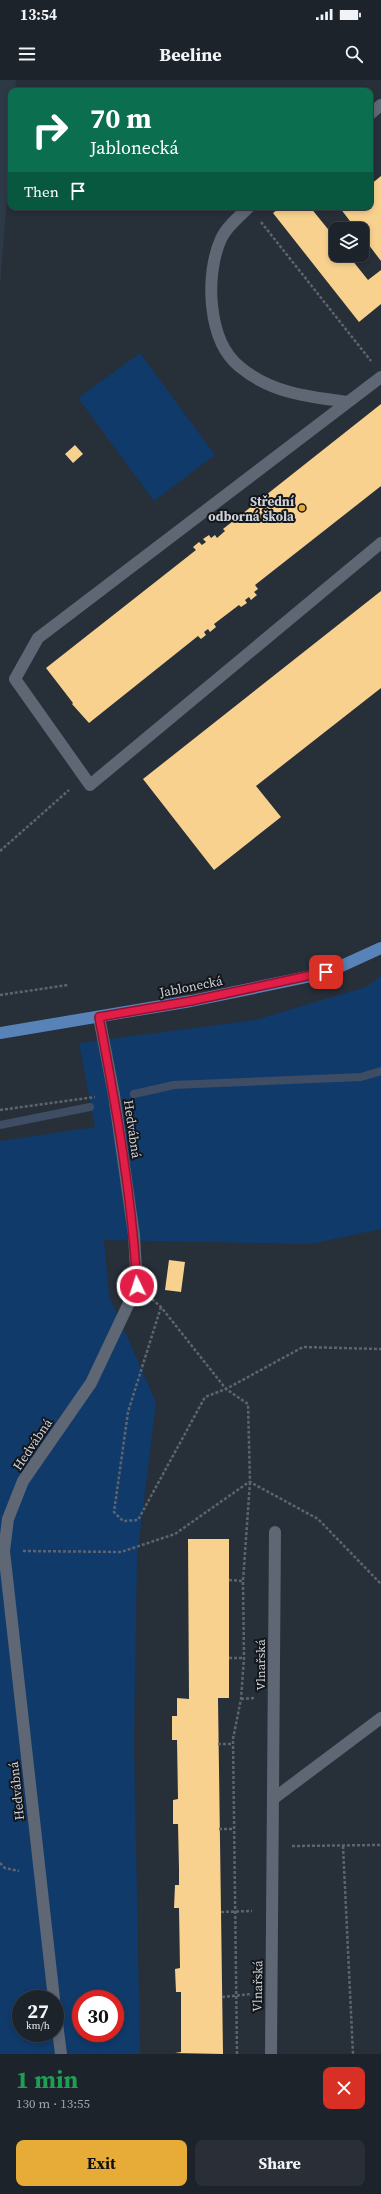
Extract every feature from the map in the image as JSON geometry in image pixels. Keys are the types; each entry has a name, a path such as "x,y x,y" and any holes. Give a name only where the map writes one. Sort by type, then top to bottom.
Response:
{"main road":[{"name":"Jablonecká","path":"0,1033 191,1001 326,972 381,948"}],"street":[{"path":"373,112 381,105"},
{"path":"246,210 222,237 214,257 211,284 212,310 218,332 225,348 238,366 273,388 303,397 348,402"},
{"path":"381,377 38,638 15,679 90,785 381,542"},
{"name":"Hedvábná","path":"53,1990 4,1551 8,1519 23,1481 91,1382 137,1286 134,1235 114,1095 99,1017"},
{"name":"Vlnařská","path":"271,2054 275,1532"},
{"path":"273,1799 381,1718"},
{"path":"59,2042 61,2054"}],"path":[{"path":"259,219 372,362"},
{"path":"0,850 84,776"},
{"path":"0,995 68,985"},
{"path":"0,1110 114,1095"},
{"path":"237,2054 233,1744 241,1699 244,1658 243,1581 250,1482 248,1404 226,1388 162,1307 128,1412 114,1512 123,1522 138,1520 206,1397 226,1388 303,1347 381,1349"},
{"path":"4,1551 121,1552 175,1534 250,1482"},
{"path":"250,1482 318,1519 381,1584"},
{"path":"229,1580 243,1581"},
{"path":"229,1658 244,1658"},
{"path":"218,1744 233,1744"},
{"path":"219,1829 234,1829"},
{"path":"273,1847 381,1845"},
{"path":"343,1846 353,2054"},
{"path":"221,1912 235,1912"},
{"path":"222,1997 236,1995"}],"shaded area":[{"path":"0,80 16,80 15,88 8,88 8,184 0,286"},
{"path":"140,353 215,455 154,501 78,398"},
{"path":"381,976 381,1229 311,1244 104,1240 109,1296 156,1402 137,1558 134,1743 140,2054 0,2054 0,1141 95,1127 79,1043 255,1020 366,987"}],"building":[{"path":"381,176 381,261 369,245 369,222 351,222 342,210 373,210 373,183"},
{"path":"277,210 312,210 329,230 329,262 354,262 368,280 381,270 381,304 359,322 273,213"},
{"path":"381,404 381,486 255,585 258,589 254,592 257,595 251,600 249,597 245,600 247,603 241,607 239,605 214,624 216,627 210,632 208,629 204,632 206,635 201,639 198,636 89,723 72,704 73,703 46,668 196,550 193,547 199,542 202,545 206,542 203,539 209,535 211,538 215,535 217,538 225,531 223,529"},
{"path":"75,445 83,454 73,463 65,454"},
{"path":"381,591 381,688 256,786 281,817 214,870 143,779"},
{"path":"169,1260 185,1262 181,1292 165,1290"},
{"path":"188,1539 229,1539 229,1698 218,1698 223,2054 175,2053 181,2052 181,1992 176,1992 175,1969 180,1968 179,1908 174,1908 175,1885 179,1885 179,1868 178,1824 173,1824 173,1800 178,1799 177,1740 172,1740 172,1716 177,1716 177,1698 189,1699"}],"waterway":[{"path":"134,1094 174,1085 361,1077 381,1071"},
{"path":"0,1125 90,1107"}],"place":[{"name":"Střední odborná škola","path":"302,508"}],"route":[{"path":"137,1286 134,1235 130,1204 114,1095 99,1017 191,1001 326,972"}]}
